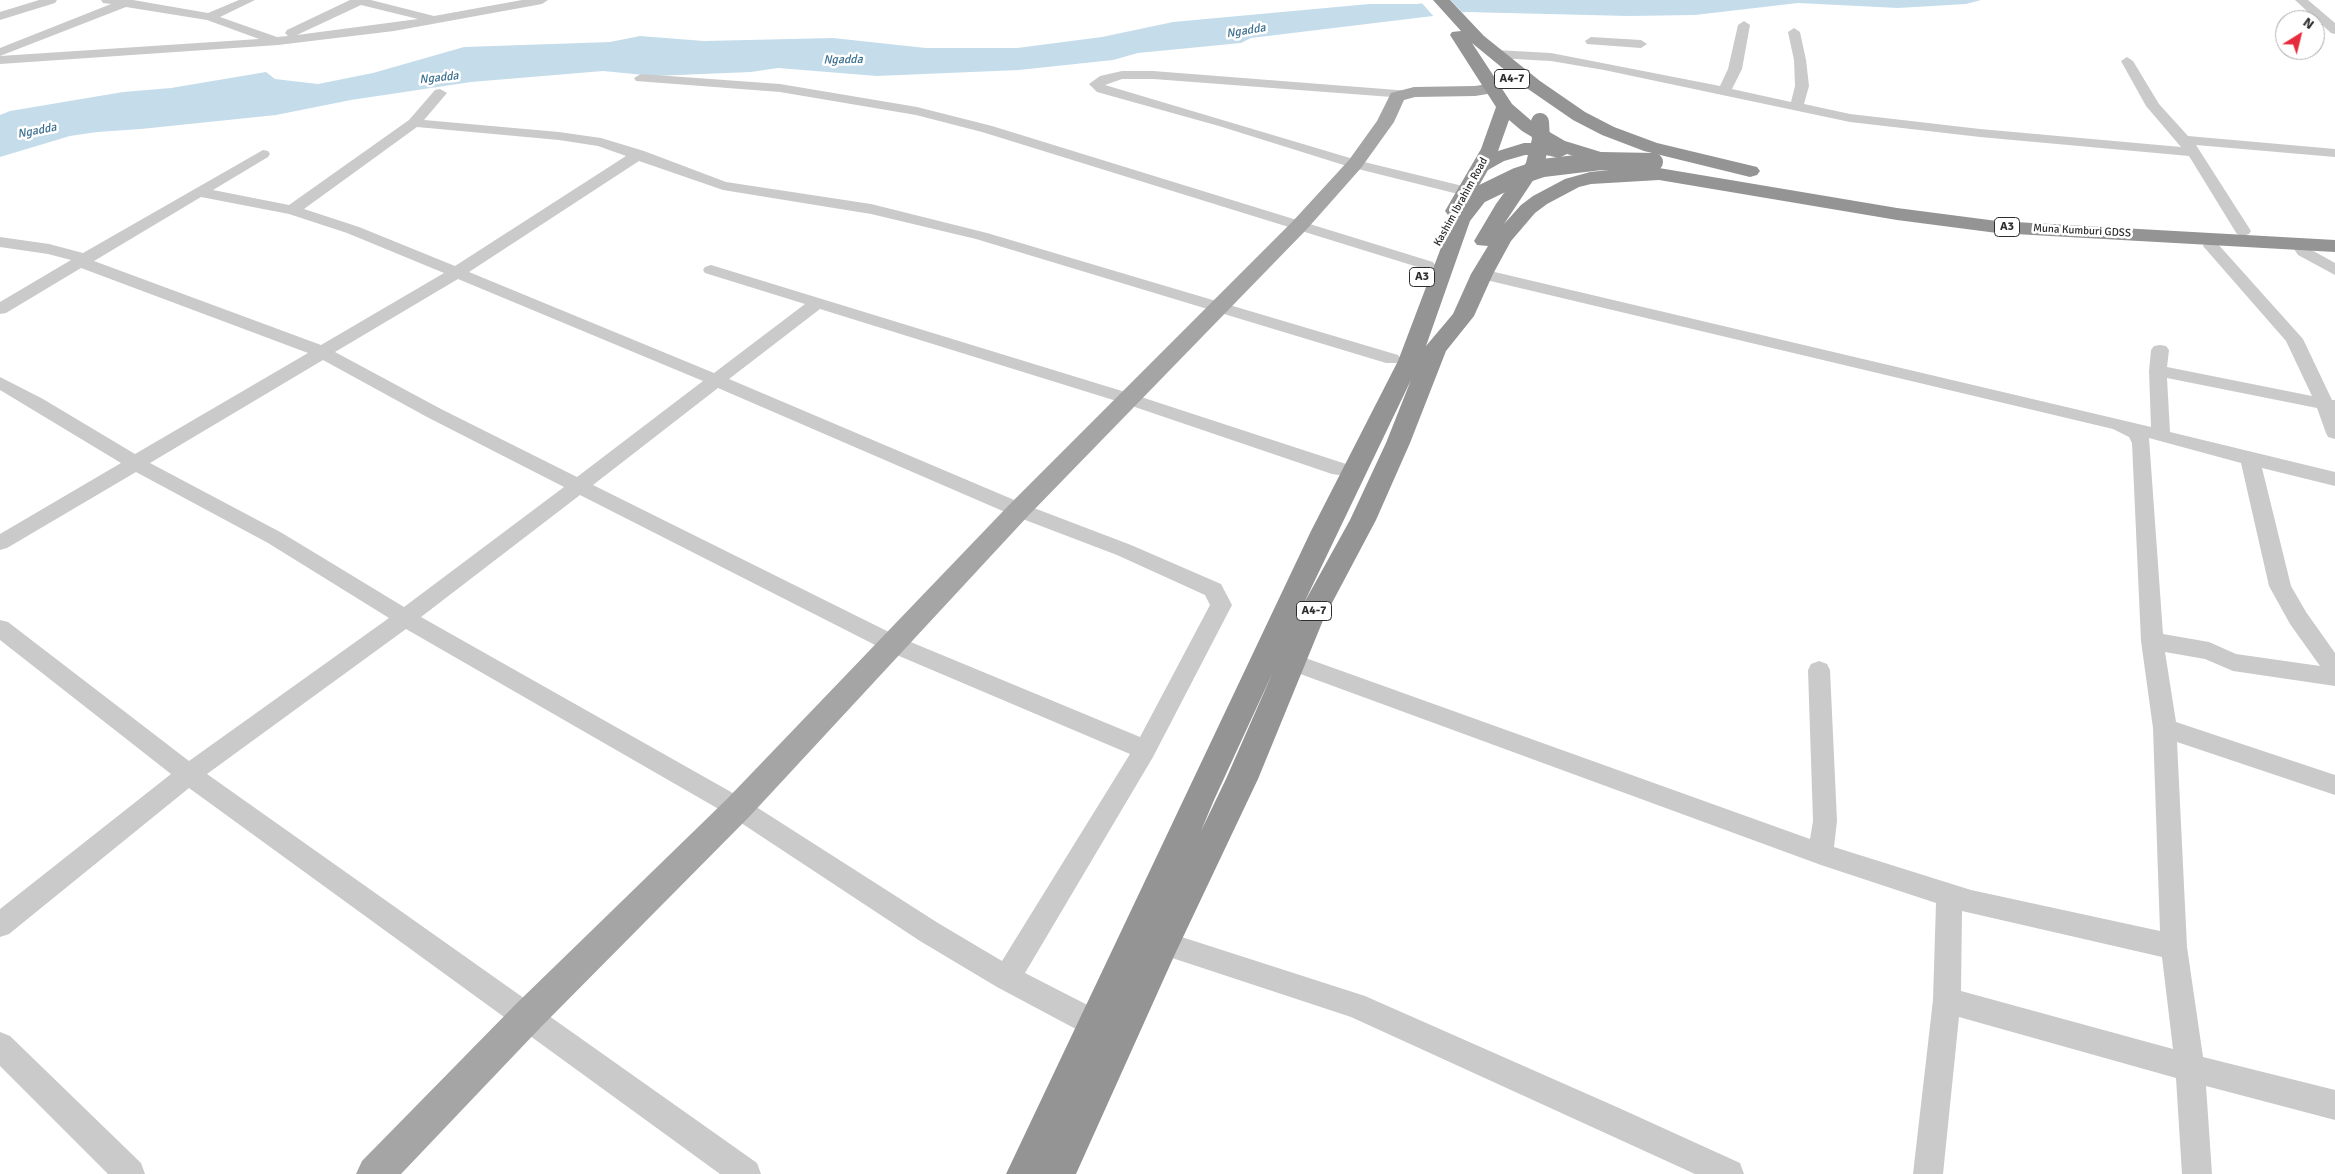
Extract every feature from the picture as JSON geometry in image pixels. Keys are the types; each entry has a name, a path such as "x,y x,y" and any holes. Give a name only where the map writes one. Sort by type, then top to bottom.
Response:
{"highway":[{"name":"A3","path":"1427,0 1471,37 1566,108 1608,131 1627,138 1662,165"},
{"name":"A3","path":"1441,0 1471,37 1500,97"},
{"name":"A4-7","path":"1056,1174 1163,943 1242,780 1310,618 1363,520 1398,443 1461,283 1498,218 1535,164 1541,140 1540,122 1528,98 1471,37"},
{"path":"1500,97 1528,127 1558,145 1600,159 1662,165"},
{"name":"Kashim Ibrahim Road","path":"1324,531 1339,469 1392,358 1427,265 1475,184 1490,149 1500,97"},
{"path":"1600,159 1627,138"},
{"path":"1475,184 1511,152 1546,149 1572,158 1578,166 1579,174 1572,183"},
{"name":"A3","path":"1662,165 1691,158 1792,181 1917,201 2335,240"},
{"name":"A3","path":"1475,184 1516,177 1544,168 1602,161 1698,168 1896,207 1995,219 2173,230 2243,231"},
{"name":"A4-7","path":"1435,349 1463,316 1482,274 1502,239 1528,209 1546,196 1572,183 1662,165"},
{"name":"Muna Kumburi GDSS","path":"1662,165 1897,214 1997,227 2335,246"},
{"name":"A4-7","path":"1026,1174 1097,1025 1198,800 1324,531 1409,361 1475,184"}],"main road":[{"path":"375,1174 528,1016 738,808 1019,510 1300,226 1355,164 1385,122 1397,97 1405,94 1446,90 1475,92 1500,97"}],"street":[{"path":"0,16 51,0"},
{"path":"107,0 130,2 209,17 273,39 309,26 359,0 437,20"},
{"path":"209,17 249,0"},
{"path":"498,8 510,0"},
{"path":"0,60 273,39 437,20 542,0"},
{"path":"2301,0 2329,21 2335,30"},
{"path":"0,52 130,2"},
{"path":"1724,91 1735,69 1744,25"},
{"path":"1794,32 1800,60 1802,86 1797,107"},
{"path":"1591,41 1643,40 1622,70"},
{"path":"1496,54 1551,57 1850,118 2194,152"},
{"path":"2127,61 2153,106 2194,152 2243,231"},
{"path":"1405,94 1122,74 1096,84 1102,89 1224,123 1355,164 1475,184"},
{"path":"641,78 780,88 917,111 987,129 1427,265"},
{"path":"292,210 414,124 440,93"},
{"path":"414,124 559,136 601,142 723,186 880,212 981,236 1392,358"},
{"path":"2182,140 2335,153"},
{"path":"0,309 263,154"},
{"path":"0,543 458,272 638,154"},
{"path":"201,192 292,210 353,230 718,381 1019,510 1124,550 1213,590 1221,605 1145,750 1007,978"},
{"path":"0,242 49,249 85,259"},
{"path":"2298,243 2304,252 2335,270"},
{"path":"2211,246 2294,339 2330,405 2335,433"},
{"path":"85,259 86,264 322,352 434,413 893,644 1145,750"},
{"path":"711,270 1129,399 1339,469"},
{"path":"1482,274 2335,479"},
{"path":"0,925 189,774 404,618 718,381 819,302"},
{"path":"2160,350 2158,371 2161,436"},
{"path":"2158,371 2330,405"},
{"path":"0,383 135,462 275,538 404,618 738,808 929,932 1007,978 1097,1025"},
{"path":"2128,428 2137,433 2141,443 2152,641 2165,728 2174,947 2190,1068 2197,1174"},
{"path":"2250,459 2280,586 2298,618 2335,670"},
{"path":"0,628 189,774 746,1174"},
{"path":"2152,641 2209,651 2233,662 2335,677"},
{"path":"1292,662 1821,854 1949,895 2174,947"},
{"path":"1819,670 1825,821 1821,854"},
{"path":"2165,728 2335,786"},
{"path":"1928,1174 1947,1000 1949,895"},
{"path":"1163,943 1355,1005 1609,1118 1729,1174"},
{"path":"1947,1000 2190,1068 2335,1105"},
{"path":"0,1046 130,1174"}],"water":[{"name":"Ngadda","path":"1451,0 1981,0 1966,4 1898,8 1798,3 1695,15 1629,16 1466,12 1251,38 1241,43 1138,53 1113,60 1019,70 877,76 778,68 751,72 654,76 603,71 471,82 351,100 276,115 97,132 70,136 0,157 0,115 10,111 123,92 171,88 266,72 275,79 318,84 373,73 464,47 610,42 640,36 704,41 833,38 926,48 1017,48 1102,37 1173,22 1369,4 1417,4"}],"pier":[{"path":"1450,0 1465,15 1436,19 1420,1"}]}
